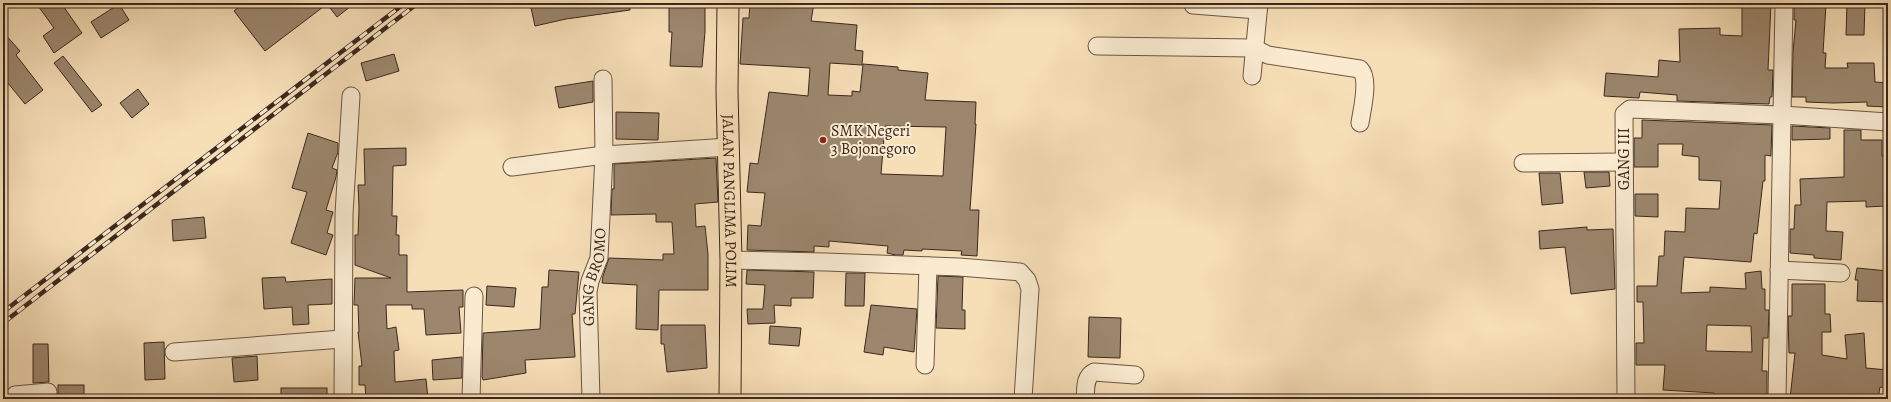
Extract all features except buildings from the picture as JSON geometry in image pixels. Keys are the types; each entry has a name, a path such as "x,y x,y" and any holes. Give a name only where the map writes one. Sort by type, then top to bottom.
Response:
{"main road":[{"name":"JALAN PANGLIMA POLIM","path":"728,3 731,260 730,399"}],"street":[{"path":"1777,399 1784,3"},
{"path":"1193,6 1258,6 1252,76"},
{"path":"1097,46 1254,48 1268,55 1360,69 1365,80 1360,123"},
{"name":"GANG BROMO","path":"591,399 588,292 599,258 604,155 603,80"},
{"path":"343,399 342,339 344,214 351,96"},
{"name":"GANG III","path":"1626,399 1624,114 1630,109 1782,115 1888,122"},
{"path":"512,167 604,155 729,147"},
{"path":"1523,163 1624,162"},
{"path":"731,260 826,262 1016,271 1024,275 1030,289 1023,399"},
{"path":"925,365 928,266"},
{"path":"1779,270 1841,273"},
{"path":"471,399 474,296"},
{"path":"174,352 342,339"},
{"path":"1086,399 1087,379 1090,374 1094,372 1135,375"},
{"path":"12,399 14,395 19,394 48,392"}],"railway":[{"path":"3,312 405,3"},
{"path":"3,323 418,3"}],"place":[{"name":"SMK Negeri 3 Bojonegoro","path":"823,140"}]}
